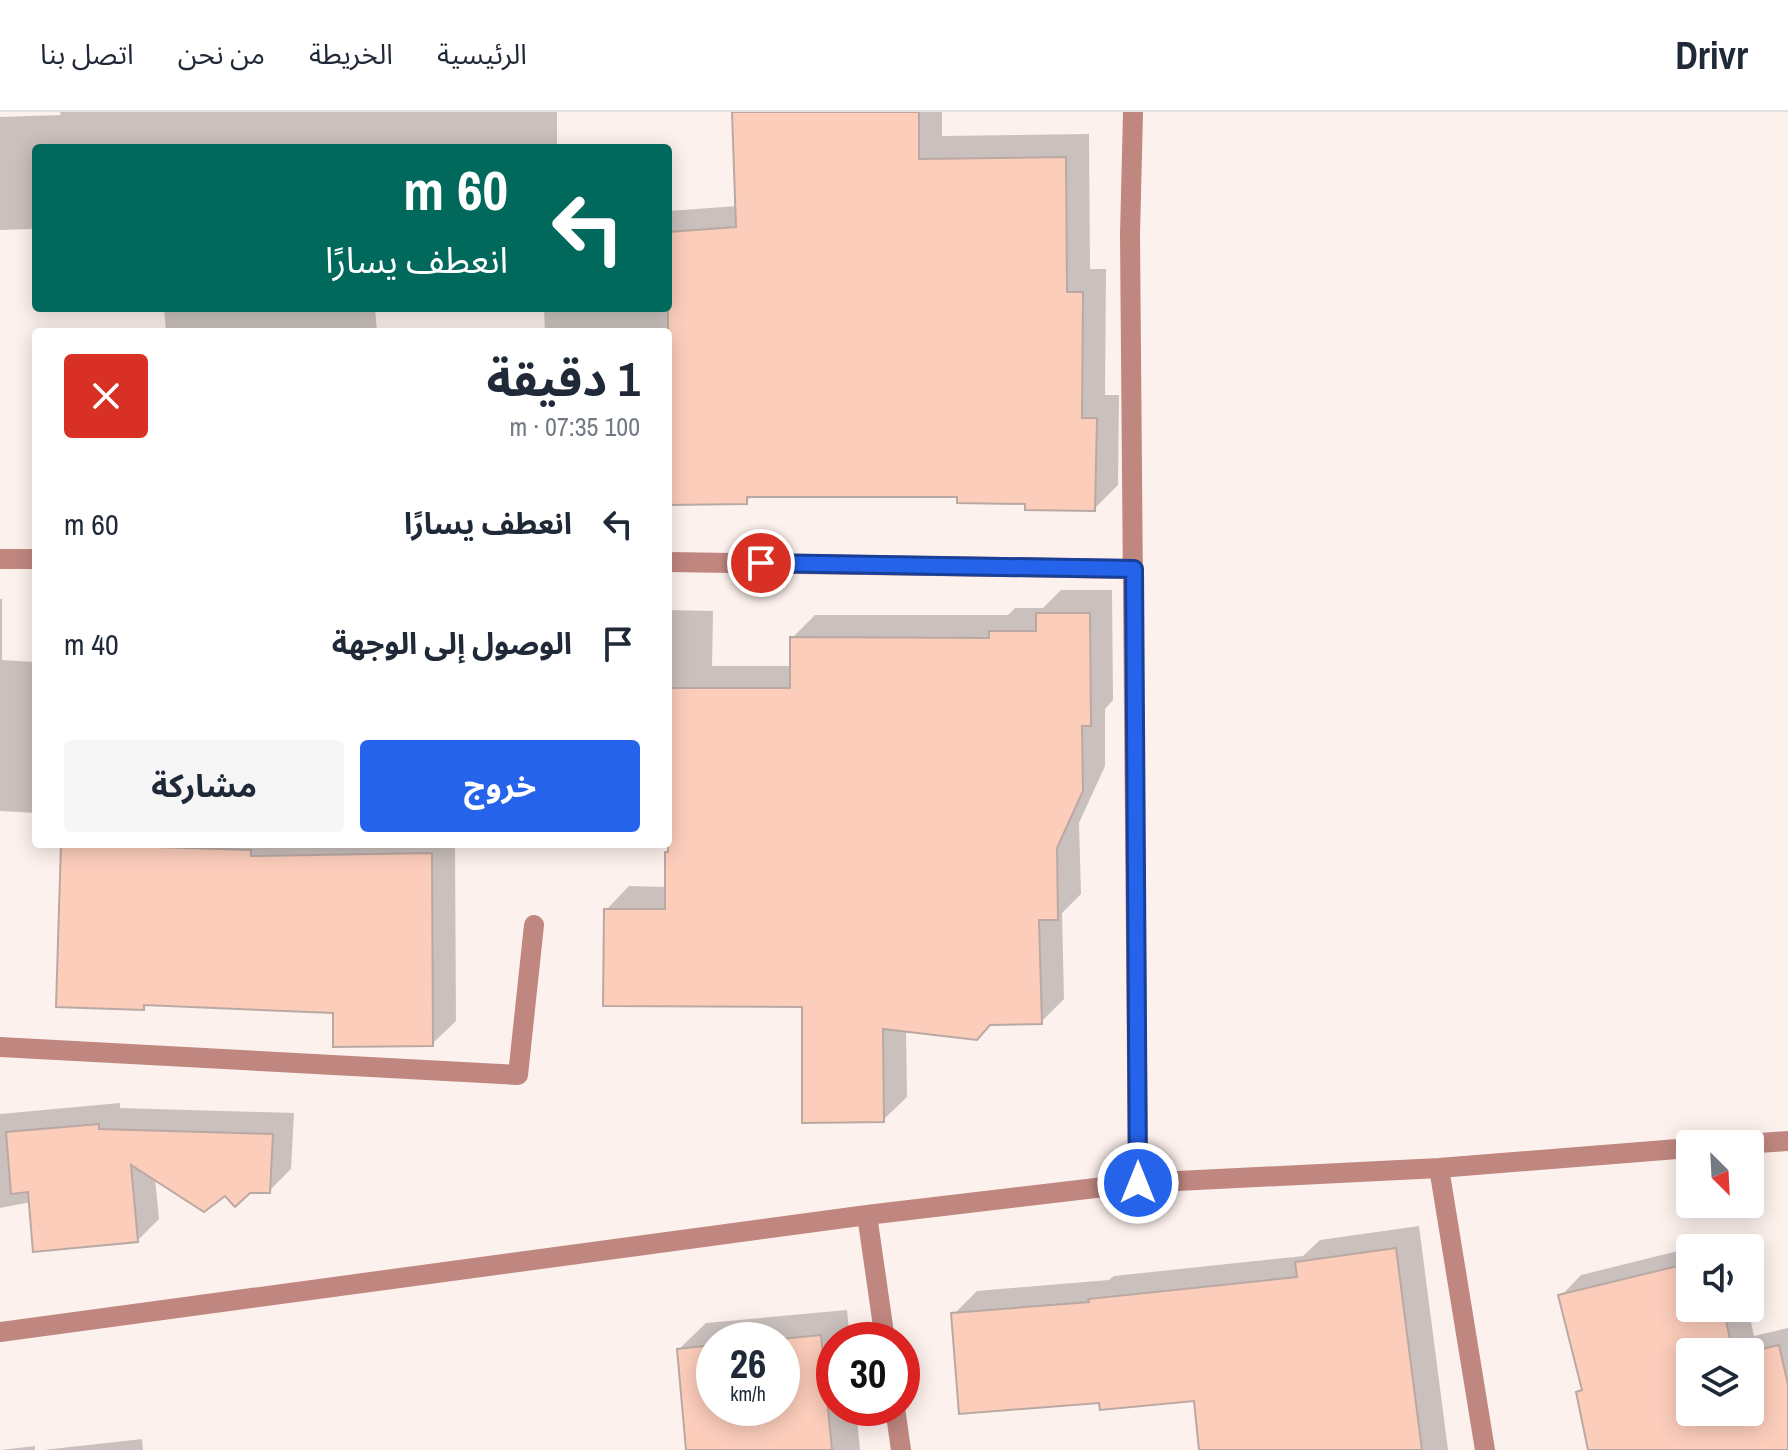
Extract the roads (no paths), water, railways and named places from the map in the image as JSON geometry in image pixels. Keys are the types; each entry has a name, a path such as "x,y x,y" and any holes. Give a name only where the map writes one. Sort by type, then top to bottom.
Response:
{"street":[{"path":"1133,112 1130,235 1138,1183"},
{"path":"0,559 32,559"},
{"path":"672,562 1134,569"},
{"path":"0,1047 518,1075 534,925"},
{"path":"1764,1143 1788,1141"},
{"path":"0,1332 867,1215 1138,1183 1439,1168 1676,1149"},
{"path":"1439,1168 1485,1450"},
{"path":"867,1215 882,1322"},
{"path":"898,1426 901,1450"}]}
